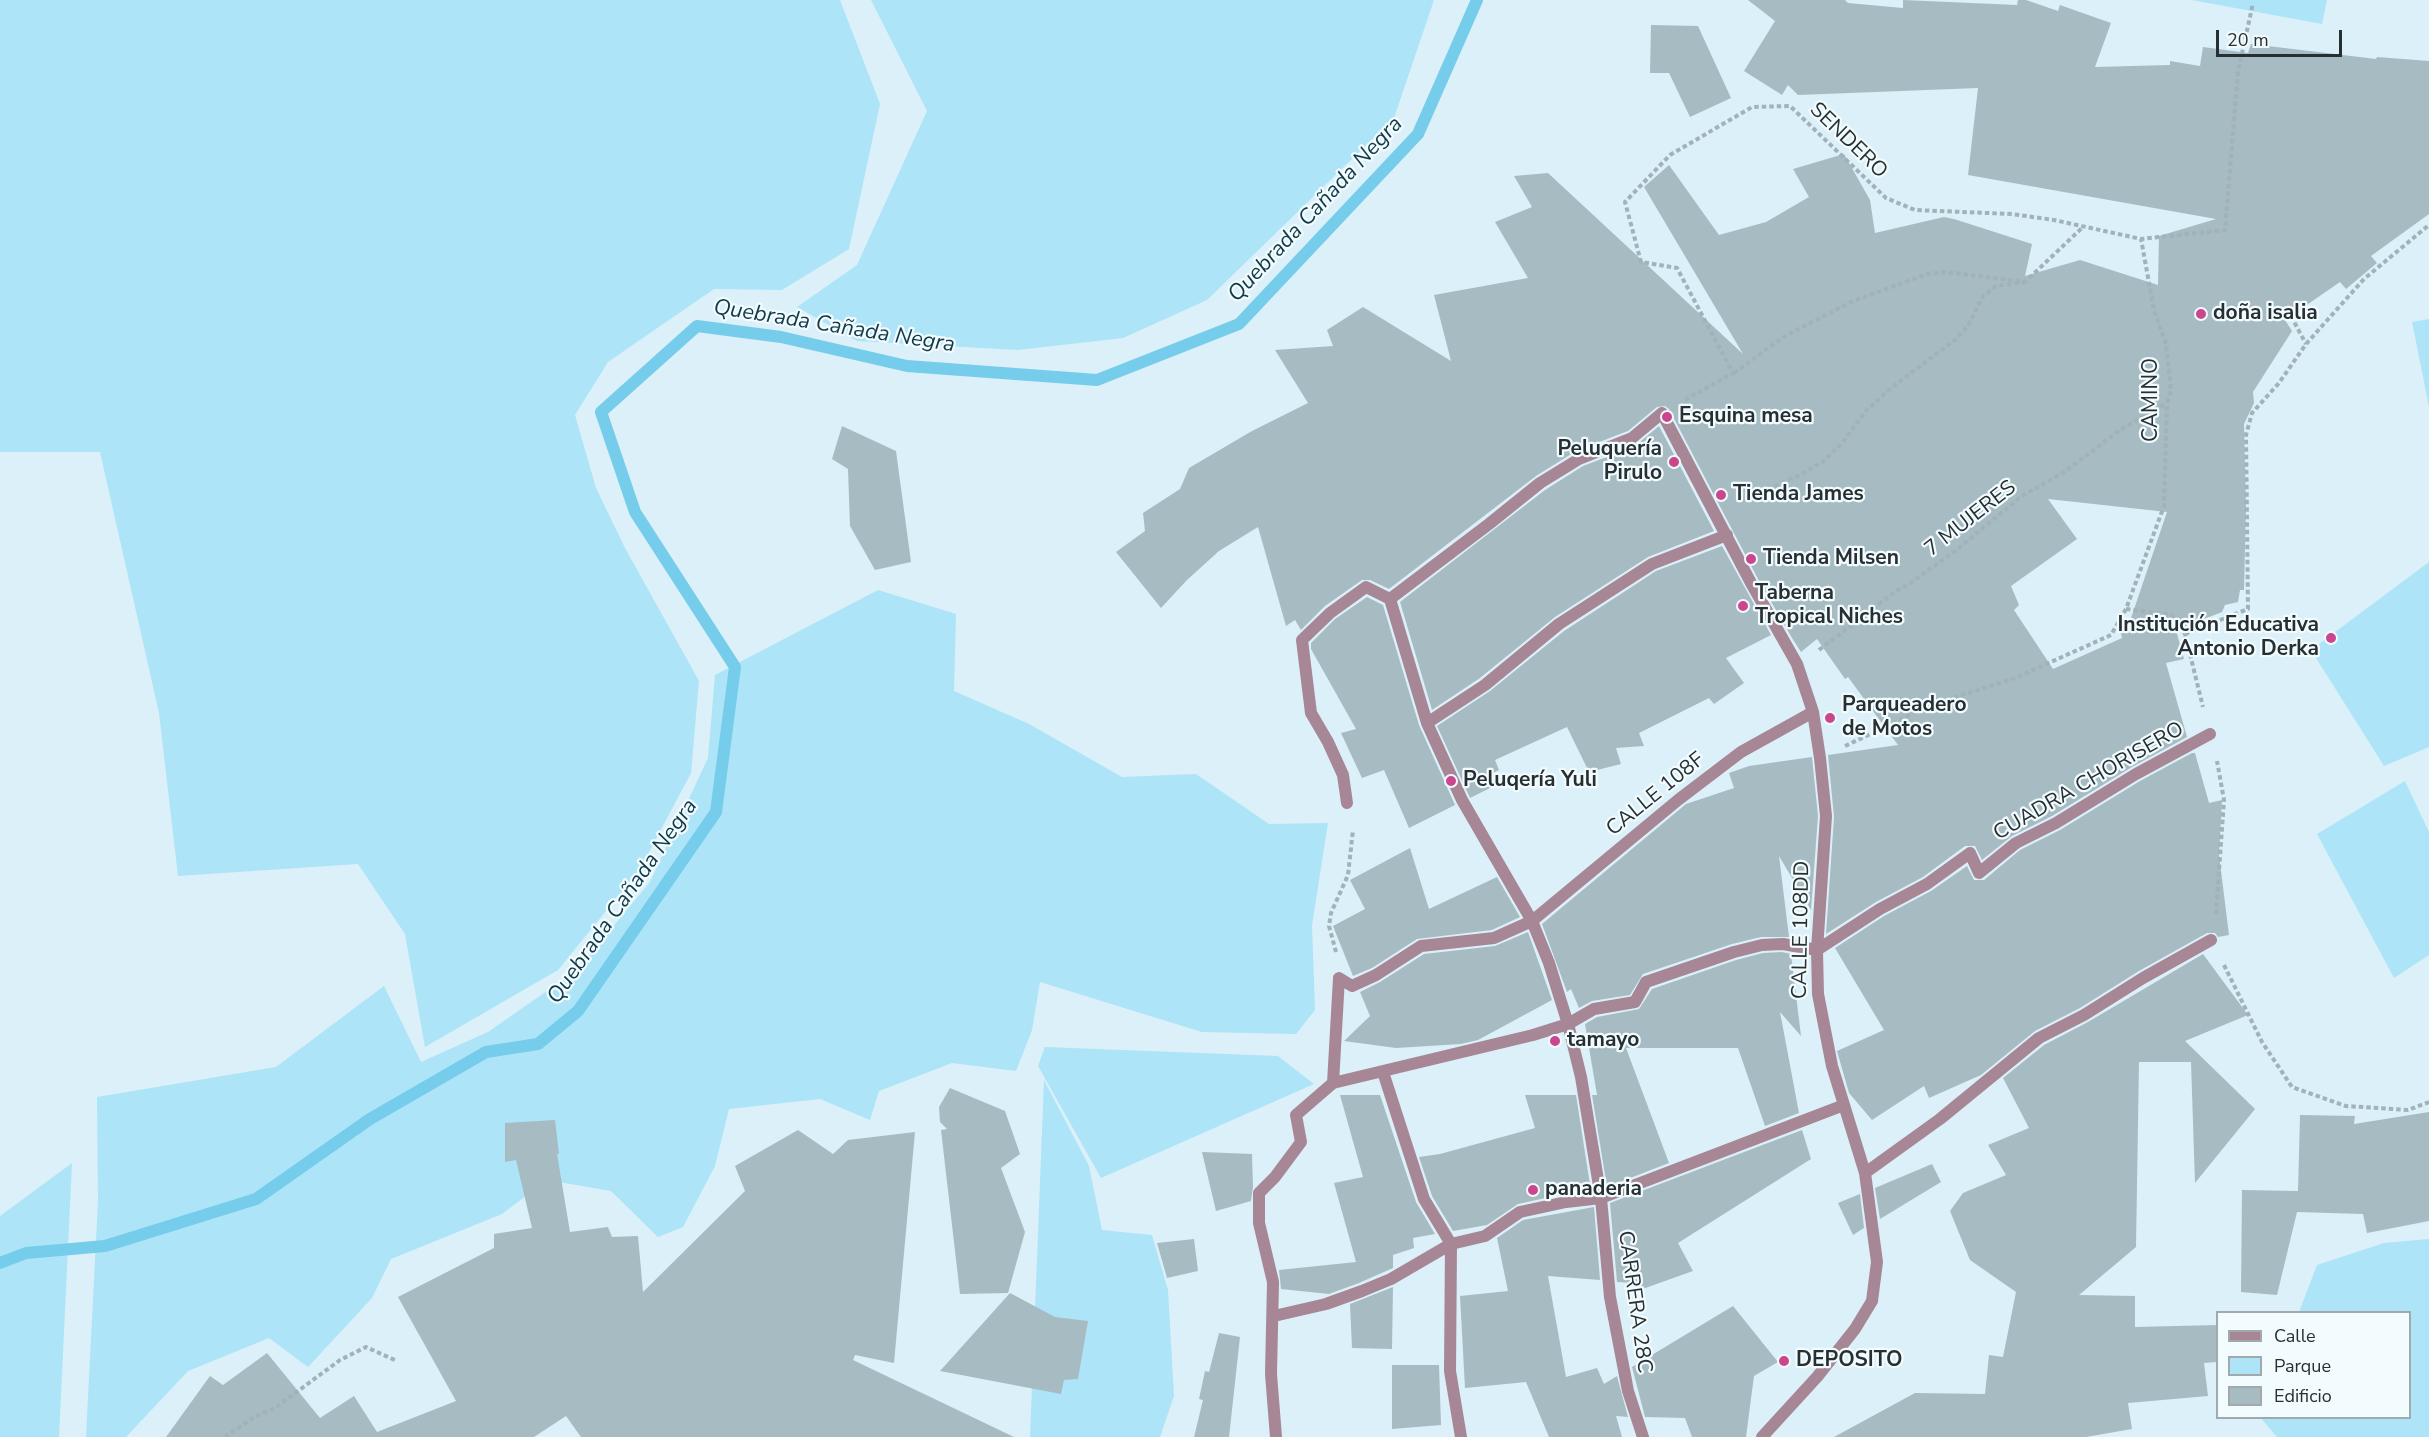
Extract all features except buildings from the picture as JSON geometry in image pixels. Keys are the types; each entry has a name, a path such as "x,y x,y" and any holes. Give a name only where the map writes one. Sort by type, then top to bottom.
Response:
{"street":[{"name":"CALLE 108DD","path":"1662,413 1751,583 1797,664 1813,712 1826,816 1817,950 1818,994 1823,1028 1865,1173 1877,1262 1872,1301 1855,1329 1817,1377 1762,1437"},
{"path":"1347,803 1343,775 1328,742 1311,713 1302,640 1330,613 1366,587 1390,599 1540,483 1579,459 1632,438 1662,413"},
{"path":"1427,723 1485,685 1559,624 1652,564 1726,535"},
{"name":"CARRERA 28C","path":"1390,599 1427,723 1462,800 1532,921 1549,963 1568,1024 1581,1077 1601,1198 1610,1297 1628,1391 1643,1437"},
{"name":"CALLE 108F","path":"1339,978 1352,986 1376,975 1421,946 1494,938 1532,921 1678,800 1741,752 1813,712"},
{"name":"CUADRA CHORISERO","path":"1817,950 1880,909 1927,884 1970,853 1979,873 2016,843 2056,823 2136,774 2210,734"},
{"path":"1865,1173 1940,1119 2039,1038 2084,1015 2143,978 2211,940"},
{"path":"1276,1437 1271,1374 1273,1282 1259,1223 1259,1193 1275,1177 1301,1142 1296,1115 1333,1083 1533,1035 1568,1024 1594,1009 1635,1002 1646,982 1734,952 1762,945 1783,944 1817,950"},
{"path":"1333,1083 1339,978"},
{"path":"1383,1072 1424,1199 1451,1244 1450,1371 1461,1437"},
{"path":"1274,1316 1326,1304 1391,1279 1451,1244 1485,1236 1520,1212 1566,1202 1601,1198 1844,1105"}],"path":[{"path":"1714,512 1798,476 1824,461 1843,442 1865,412 1892,388 1954,341 1968,326 1983,296 1996,286 2025,282 2084,226 2141,238 2225,230 2238,72 2253,3"},
{"name":"SENDERO","path":"1734,373 1677,268 1641,262 1625,202 1670,155 1752,107 1790,106 1886,198 1915,210 2012,214 2084,226"},
{"path":"2185,634 2248,609 2246,435 2252,413 2279,383 2306,344 2371,272 2429,225"},
{"name":"CAMINO","path":"1820,758 1902,719 1930,702 1949,699 2013,679 2110,635 2126,609 2164,506 2167,403 2171,390 2166,344 2154,310 2141,238"},
{"path":"1662,413 1734,373 1785,336 1851,302 1927,274 1947,272 2025,282"},
{"path":"2291,316 2306,344"},
{"name":"7 MUJERES","path":"1797,664 1824,647 1896,591 1954,552 2022,496 2066,471 2120,430 2167,403"},
{"path":"2126,609 2172,615 2185,634 2221,779 2223,800 2216,930 2211,940 2240,996 2247,1015 2292,1087 2346,1106 2408,1110 2429,1102"},
{"path":"1339,978 1336,950 1329,926 1331,913 1348,875 1352,854 1353,826 1347,803"},
{"path":"225,1437 256,1416 275,1408 340,1359 366,1347 397,1360"}],"green space":[{"path":"0,0 840,0 880,104 849,249 782,290 714,289 608,362 575,415 596,488 625,548 699,681 691,773 640,869 558,970 425,1047 405,934 358,864 178,876 159,713 100,452 0,452"},
{"path":"871,0 1434,0 1394,118 1207,300 1123,338 1018,350 857,341 797,307 857,265 927,111"},
{"path":"2192,0 2327,0 2322,24"},
{"path":"2429,319 2429,407 2412,322"},
{"path":"2429,562 2429,747 2384,766 2311,650"},
{"path":"878,590 956,614 954,691 1029,724 1122,777 1196,774 1269,824 1328,823 1312,925 1315,1010 1296,1034 1202,1032 1040,982 1032,1030 1016,1071 952,1063 879,1091 870,1120 820,1099 729,1109 715,1166 683,1227 658,1237 611,1191 547,1180 502,1214 391,1259 372,1298 308,1367 269,1338 188,1371 126,1437 86,1437 98,1201 97,1097 276,1067 384,986 421,1062 488,1032 577,970 650,882 708,758 715,675"},
{"path":"2405,781 2429,832 2429,955 2394,978 2317,834"},
{"path":"1045,1047 1278,1056 1314,1084 1101,1178 1038,1066"},
{"path":"1044,1080 1089,1166 1102,1230 1152,1235 1168,1290 1174,1396 1160,1437 1030,1437"},
{"path":"72,1163 59,1437 0,1437 0,1216"},
{"path":"2429,1239 2429,1437 2277,1437 2262,1419 2411,1419 2411,1311 2299,1311 2317,1265 2384,1243"}],"waterway":[{"name":"Quebrada Cañada Negra","path":"0,1263 26,1253 105,1246 256,1199 370,1119 486,1052 538,1044 578,1011 716,812 735,667 635,512 601,412 697,326 781,337 907,366 1097,380 1239,324 1418,134 1477,0"}],"place":[{"name":"doña isalia","path":"2201,314"},
{"name":"Esquina mesa","path":"1667,417"},
{"name":"Peluquería Pirulo","path":"1674,462"},
{"name":"Tienda James","path":"1721,495"},
{"name":"Tienda Milsen","path":"1751,559"},
{"name":"Taberna Tropical Niches","path":"1743,606"},
{"name":"Institución Educativa Antonio Derka","path":"2331,638"},
{"name":"Parqueadero de Motos","path":"1830,718"},
{"name":"Peluqería Yuli","path":"1451,781"},
{"name":"tamayo","path":"1555,1041"},
{"name":"panaderia","path":"1533,1190"},
{"name":"DEPOSITO","path":"1784,1361"}]}
